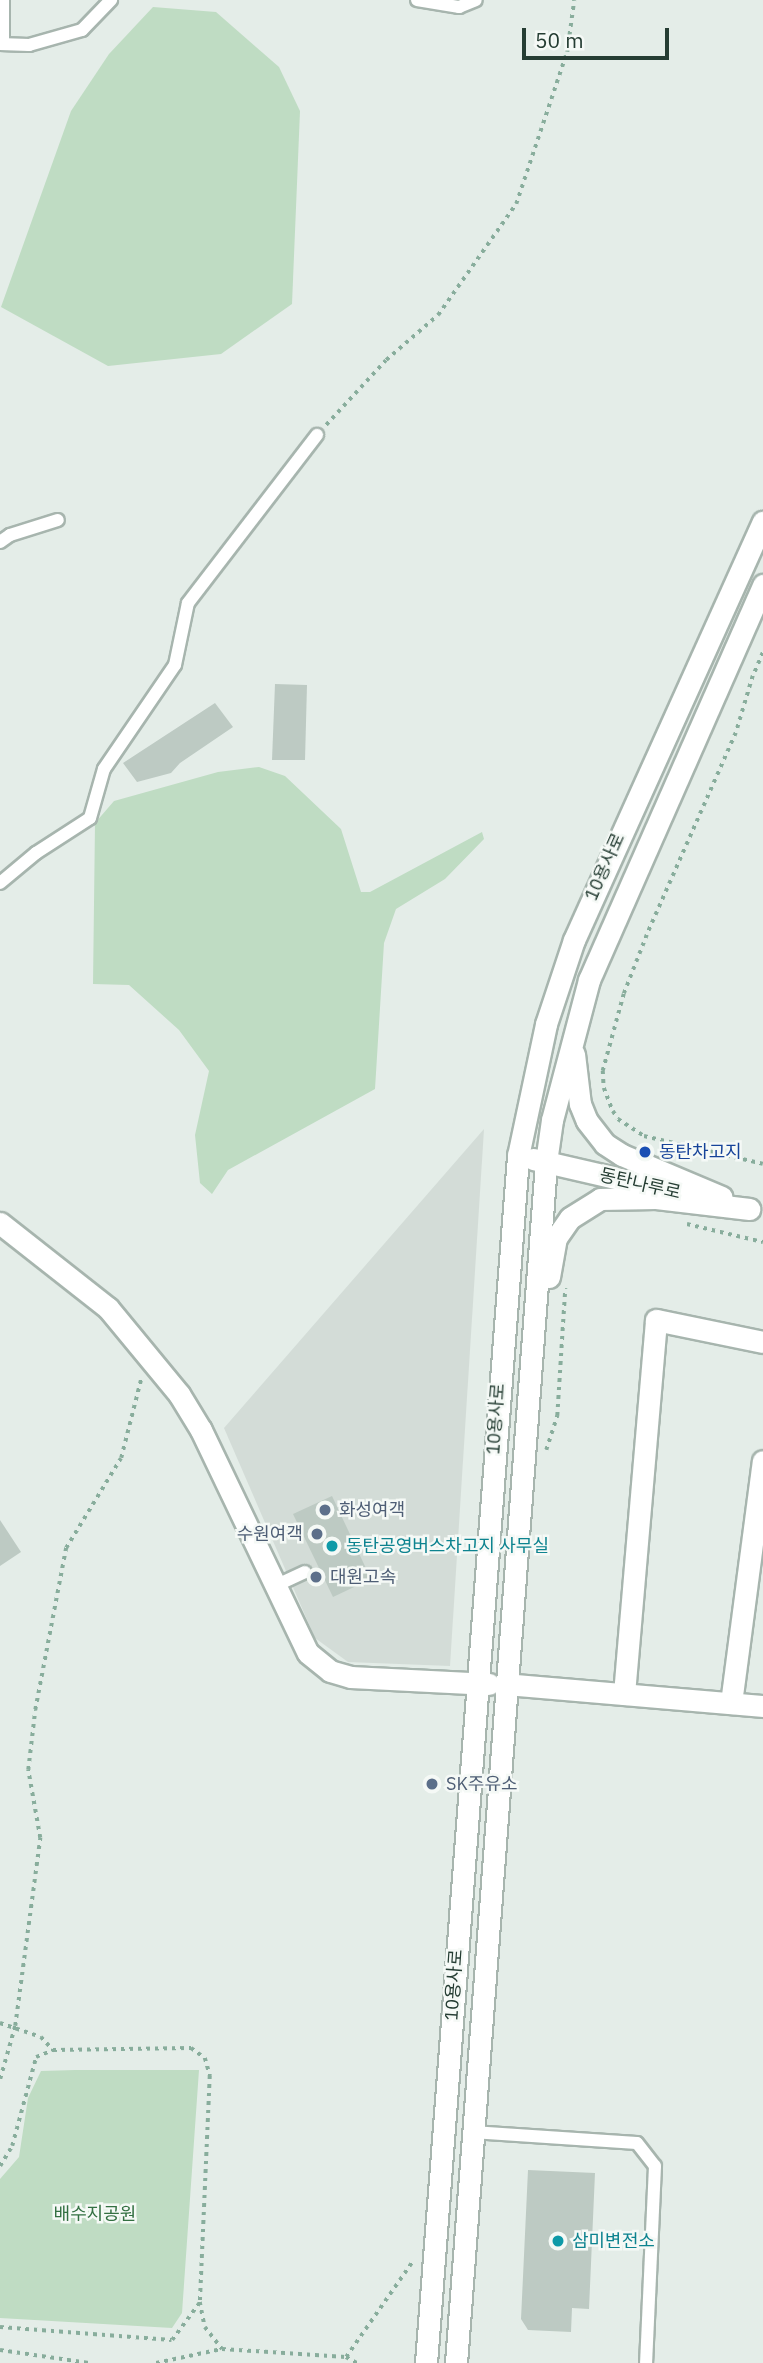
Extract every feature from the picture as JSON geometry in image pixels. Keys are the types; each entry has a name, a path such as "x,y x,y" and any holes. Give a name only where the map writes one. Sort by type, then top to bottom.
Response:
{"street":[{"name":"10용사로","path":"426,2363 518,1156 546,1024 574,940 602,872 763,522"},
{"name":"10용사로","path":"456,2363 545,1162 554,1108 575,1026 594,967 763,585"},
{"path":"575,1026 573,1056 580,1104 587,1121 605,1144 622,1155 756,1211"},
{"name":"동탄나루로","path":"518,1156 756,1211"},
{"path":"525,1438 540,1385 549,1270 556,1238 570,1218 600,1199 621,1196 708,1202 756,1211"},
{"path":"0,1223 108,1308 179,1394 201,1430 308,1653 330,1671 363,1679 505,1684 763,1706"},
{"path":"624,1694 656,1320 763,1342"},
{"path":"732,1703 763,1461"}],"lane":[{"path":"4,0 2,44 29,45 82,30 111,0"},
{"path":"417,0 459,7 476,0"},
{"path":"0,883 36,853 90,818 104,769 175,664 188,603 317,435"},
{"path":"0,542 10,535 58,520"},
{"path":"275,1586 305,1572"},
{"path":"472,2132 637,2143 655,2166 646,2363"}],"path":[{"path":"317,435 386,360 438,316 516,204 567,51 574,0"},
{"path":"763,653 752,676 736,733 642,947 616,1019 603,1071 604,1088 613,1111 618,1119 643,1136 763,1164"},
{"path":"0,2079 15,2026 40,1838 28,1770 35,1710 66,1548 121,1458 148,1354"},
{"path":"0,2022 41,2037 53,2050"},
{"path":"0,2166 12,2146 36,2057 53,2050 191,2048 205,2058 211,2076 200,2302 205,2327 222,2349"},
{"path":"346,2357 408,2265 435,2246"},
{"path":"0,2327 172,2340 200,2302"},
{"path":"156,2363 222,2349 346,2357 356,2363"},
{"path":"0,2350 89,2363"}],"shaded area":[{"path":"484,1129 450,1666 348,1662 315,1638 224,1428"}],"green space":[{"path":"153,7 216,12 279,67 300,111 292,304 221,354 108,366 1,307 71,111 109,54"},
{"path":"259,767 285,776 341,829 361,892 370,892 482,832 484,839 445,879 396,909 384,943 375,1089 228,1170 212,1194 200,1183 195,1135 209,1071 179,1030 129,985 93,984 95,823 114,801 218,772"},
{"name":"배수지공원","path":"199,2070 182,2313 172,2328 0,2318 0,2179 19,2157 28,2098 41,2071"}],"building":[{"path":"275,684 307,685 305,760 272,760"},
{"path":"215,703 233,727 180,763 171,773 137,782 123,763"},
{"name":"동탄공영버스차고지 사무실","path":"332,1496 371,1579 333,1597 293,1514"},
{"path":"0,1520 21,1552 0,1566"},
{"name":"삼미변전소","path":"528,2170 595,2173 589,2309 572,2308 571,2332 528,2330 521,2319"}],"place":[{"name":"동탄차고지","path":"645,1152"},
{"name":"화성여객","path":"325,1510"},
{"name":"수원여객","path":"317,1534"},
{"name":"동탄공영버스차고지 사무실","path":"332,1546"},
{"name":"대원고속","path":"316,1577"},
{"name":"SK주유소","path":"432,1784"},
{"name":"삼미변전소","path":"558,2241"}]}
